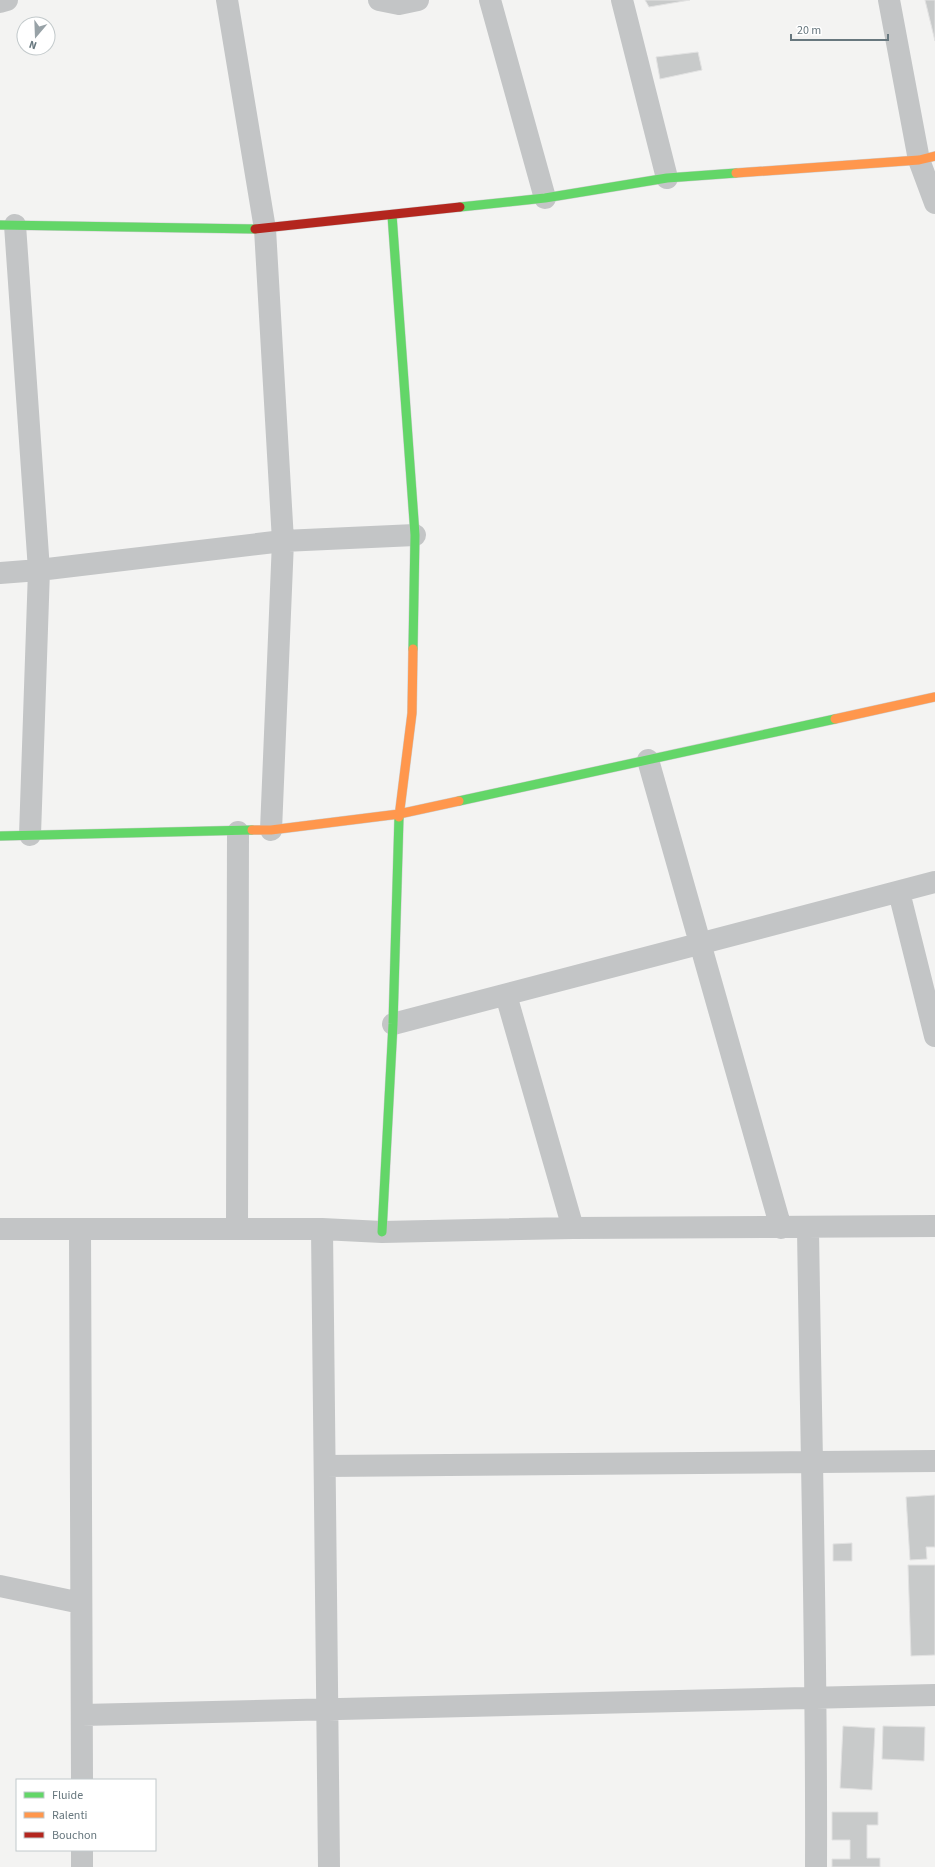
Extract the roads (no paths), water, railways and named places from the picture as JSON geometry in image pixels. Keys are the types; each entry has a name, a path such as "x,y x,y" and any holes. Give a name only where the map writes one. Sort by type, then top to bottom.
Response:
{"street":[{"path":"0,2 7,0"},
{"path":"227,0 265,229 283,541 272,830"},
{"path":"379,0 399,4 418,0"},
{"path":"490,0 546,198"},
{"path":"622,0 667,178"},
{"path":"889,0 927,158 935,203"},
{"path":"30,835 39,570 7,225 265,229 546,198 667,178 927,158"},
{"path":"382,1232 393,1024 399,814 412,713 415,535 392,215"},
{"path":"0,573 39,570 283,541 415,535"},
{"path":"0,836 238,832 272,830 399,814 935,697"},
{"path":"648,760 781,1228"},
{"path":"237,1229 238,832"},
{"path":"393,1024 935,882"},
{"path":"899,892 935,1036"},
{"path":"506,995 573,1228"},
{"path":"0,1229 322,1229 382,1232 573,1228 808,1228 935,1226"},
{"path":"808,1228 811,1462 817,1698 816,1867"},
{"path":"80,1229 82,1779"},
{"path":"322,1229 329,1867"},
{"path":"324,1466 935,1461"},
{"path":"0,1586 81,1604"},
{"path":"82,1715 935,1695"},
{"path":"82,1851 82,1867"}]}
